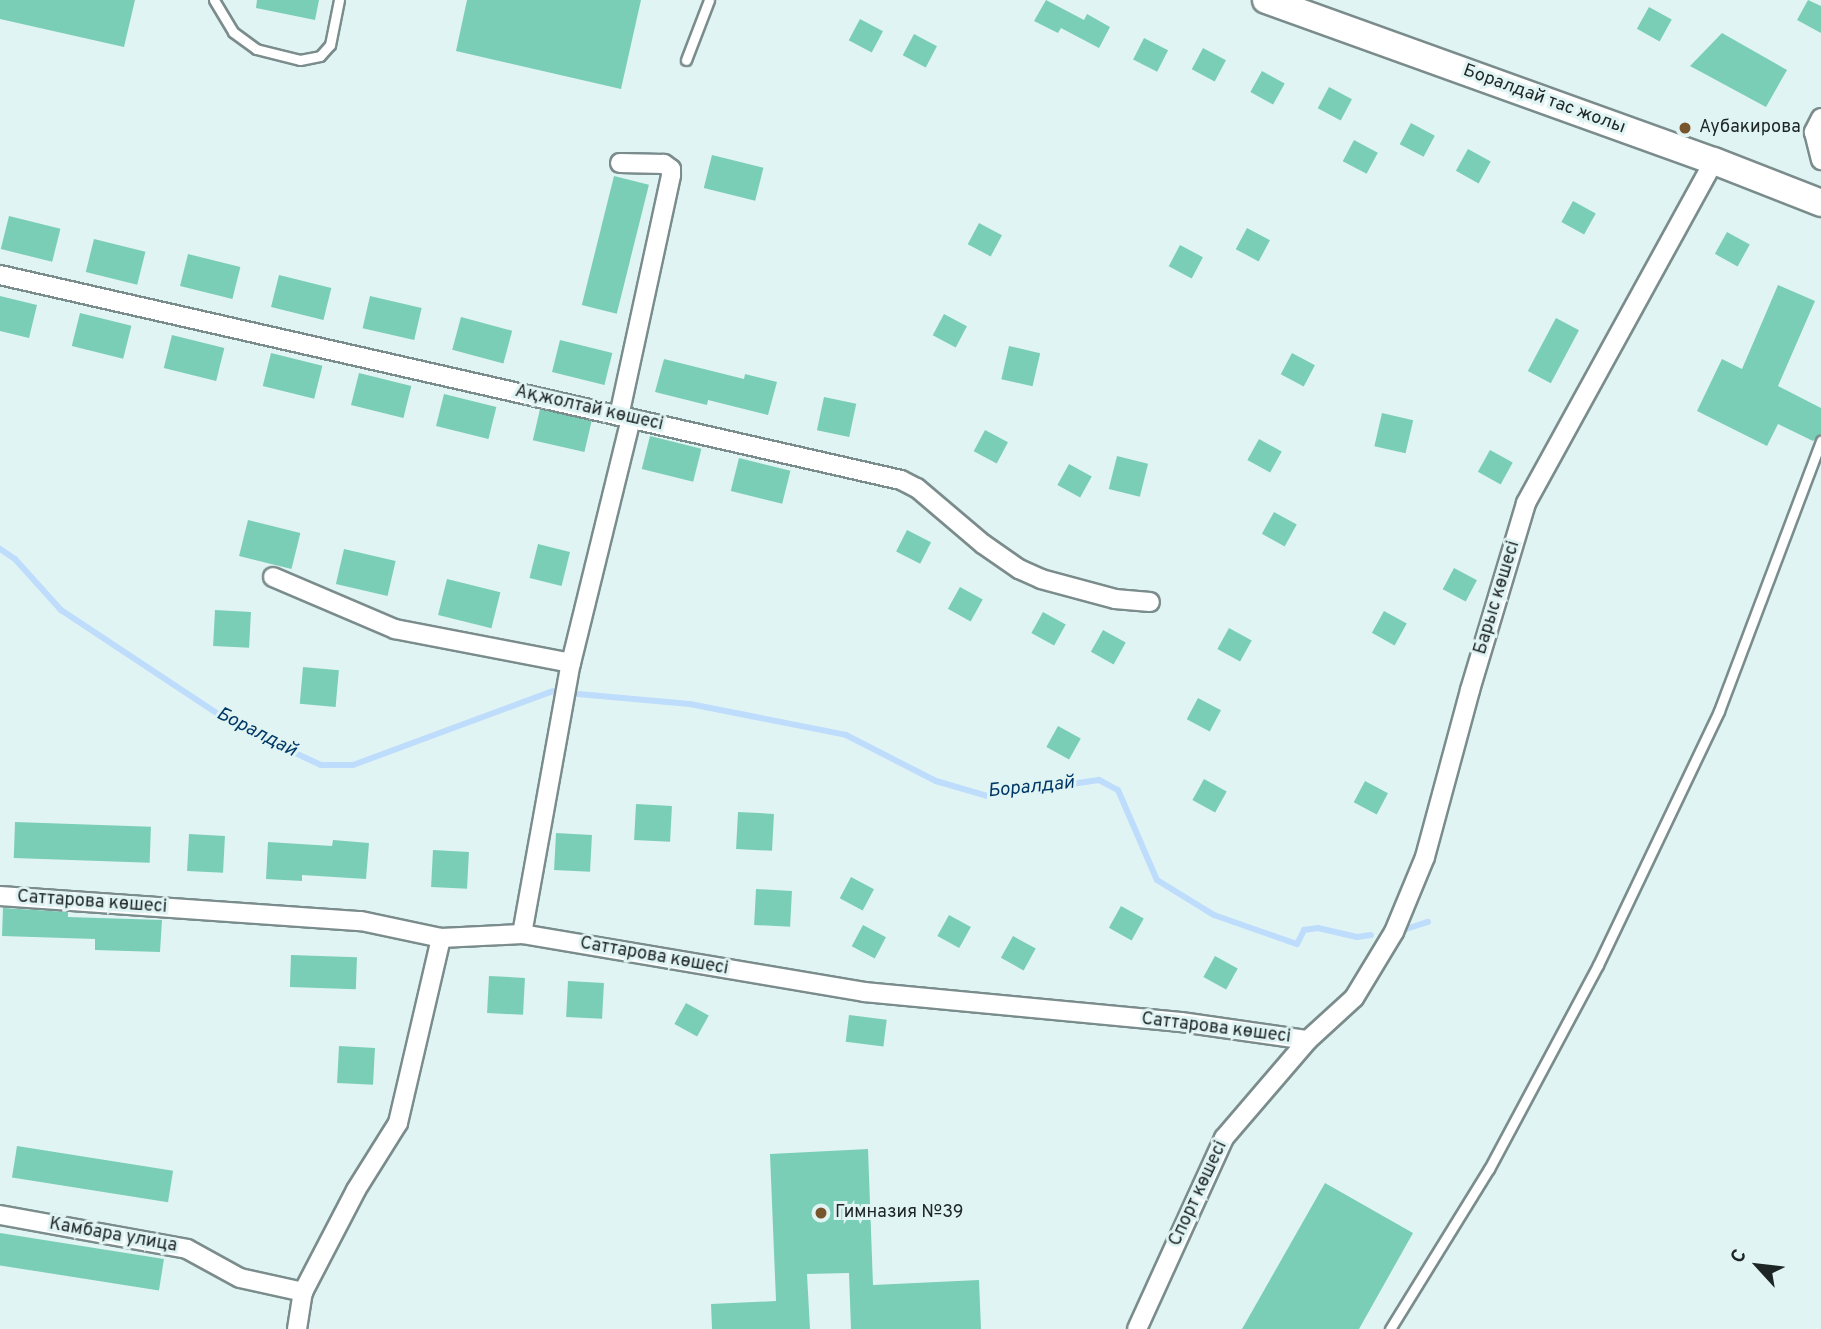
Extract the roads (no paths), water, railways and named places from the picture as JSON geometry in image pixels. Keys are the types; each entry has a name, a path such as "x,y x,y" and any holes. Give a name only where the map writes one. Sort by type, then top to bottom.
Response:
{"main road":[{"name":"Боралдай тас жолы","path":"1266,0 1714,161 1821,204"}],"street":[{"path":"1821,118 1814,132 1821,160"},
{"name":"Барыс көшесі","path":"1308,1040 1354,998 1394,932 1425,857 1470,690 1526,503 1714,161"},
{"path":"522,934 572,663 625,417 671,174 671,169 664,164 620,163"},
{"name":"Ақжолтай көшесі","path":"0,275 901,481 917,488 983,544 1019,569 1041,579 1115,599 1150,602"},
{"path":"273,577 395,629 572,663"},
{"name":"Саттарова көшесі","path":"0,896 361,921 442,939 522,934 864,992 1181,1022 1308,1040"},
{"path":"297,1329 303,1292 356,1190 398,1123 442,939"},
{"name":"Спорт көшесі","path":"1137,1329 1224,1138 1308,1040"},
{"name":"Камбара улица","path":"0,1215 187,1250 240,1278 303,1292"}],"lane":[{"path":"214,0 233,32 256,49 300,60 320,56 331,45 340,0"},
{"path":"686,61 709,0"},
{"path":"1390,1329 1489,1169 1598,965 1719,711 1821,441"}],"waterway":[{"name":"Боралдай","path":"0,549 15,559 61,610 233,724 321,765 353,765 553,691"},
{"name":"Боралдай","path":"578,694 690,704 846,735 936,781 987,796 1099,780 1118,790 1157,880 1214,915 1297,944 1304,930 1318,928 1357,937 1371,935"},
{"name":"Боралдай","path":"1406,929 1428,922"}],"place":[{"name":"Аубакирова","path":"1685,128"},
{"name":"Гимназия №39","path":"821,1213"}]}
